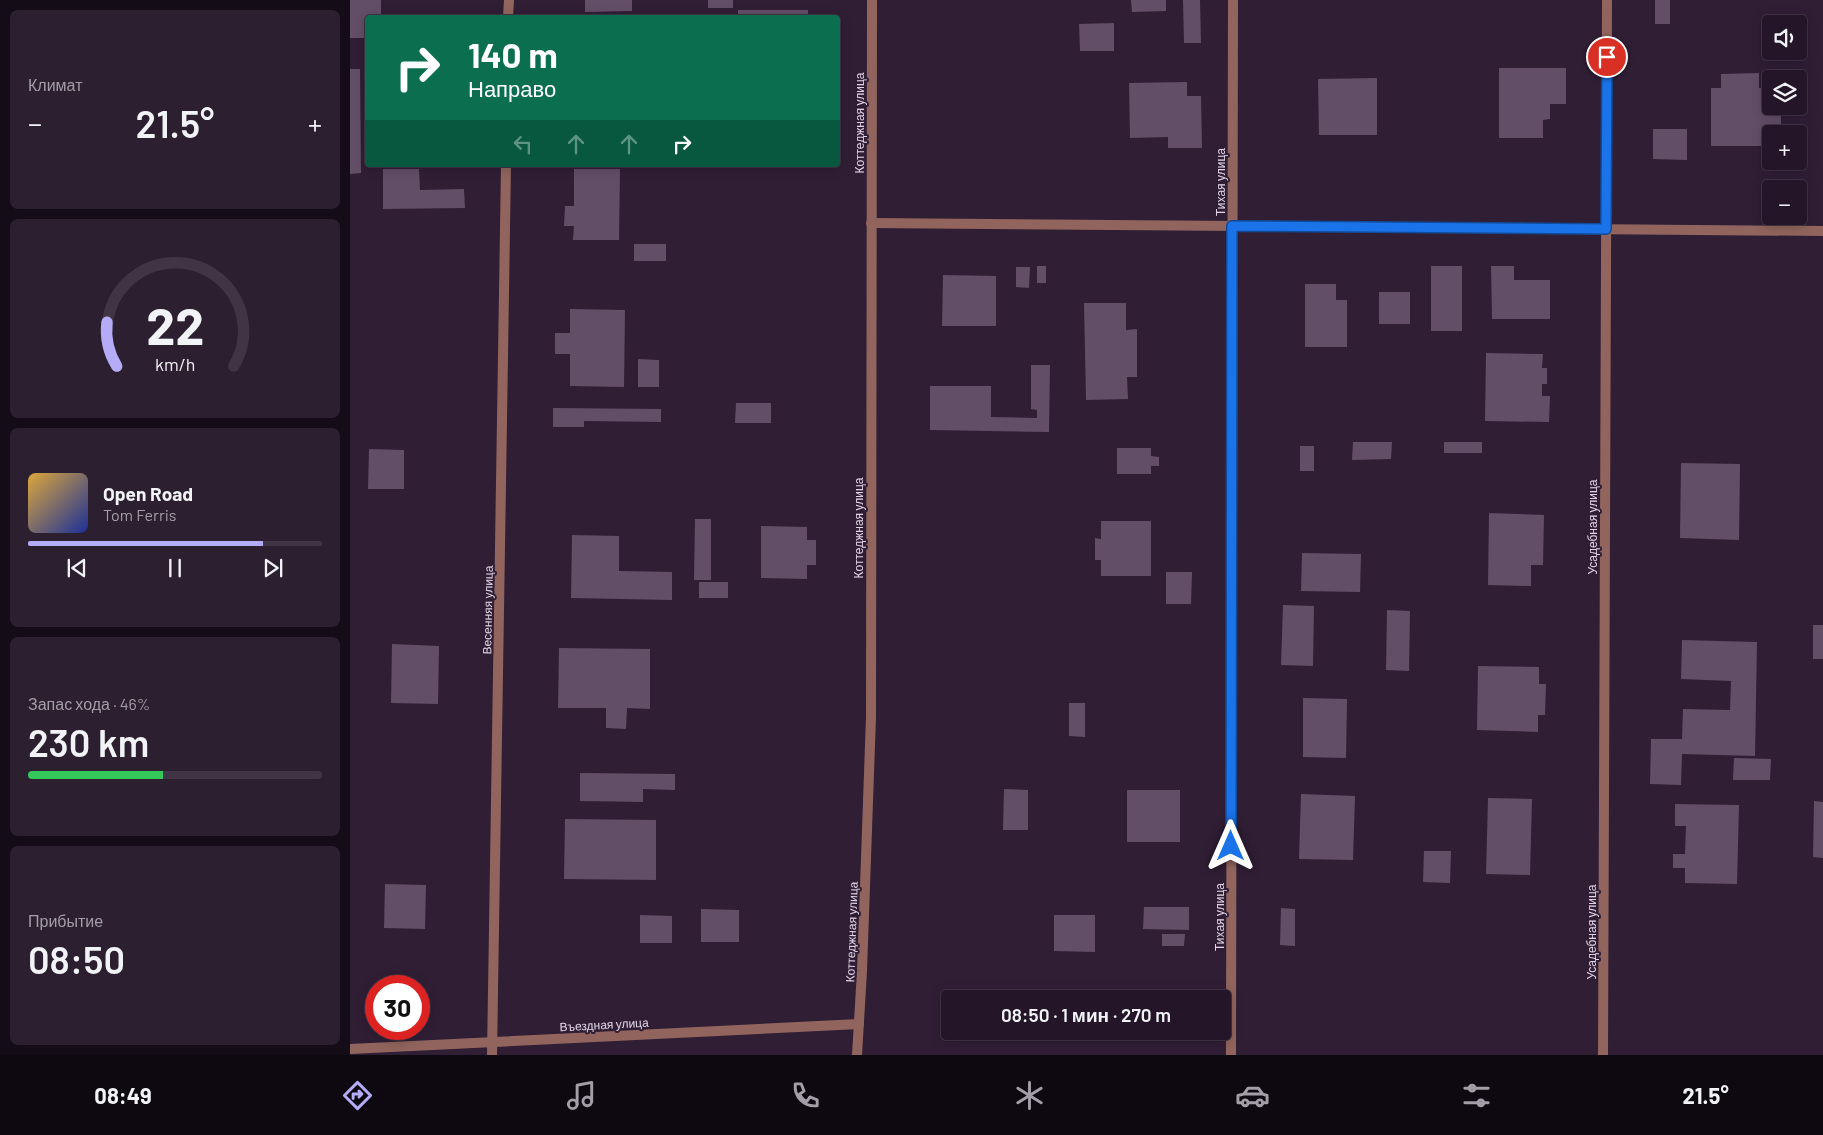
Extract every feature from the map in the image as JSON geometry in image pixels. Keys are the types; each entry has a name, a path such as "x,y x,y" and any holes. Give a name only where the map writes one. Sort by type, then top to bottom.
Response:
{"street":[{"path":"508,15 509,0"},
{"name":"Коттеджная улица","path":"857,1055 871,717 872,0"},
{"name":"Тихая улица","path":"1231,1055 1233,0"},
{"name":"Усадебная улица","path":"1602,1055 1607,0"},
{"name":"Весенняя улица","path":"492,1055 506,167"},
{"path":"871,223 1823,231"},
{"name":"Въездная улица","path":"350,1049 859,1024"}],"building":[{"path":"350,0 381,0 381,15 365,15 365,38 350,38"},
{"path":"585,0 632,0 632,11 585,12"},
{"path":"708,0 733,0 733,8 708,8"},
{"path":"1131,0 1166,0 1166,11 1132,12"},
{"path":"1183,0 1200,0 1201,43 1184,43"},
{"path":"1655,0 1670,0 1670,24 1655,24"},
{"path":"738,10 808,10 808,15 738,15"},
{"path":"1114,23 1114,51 1080,51 1079,24"},
{"path":"1499,68 1566,68 1566,104 1550,104 1550,119 1543,120 1543,138 1499,138"},
{"path":"350,69 360,69 361,173 350,174"},
{"path":"1759,73 1759,88 1762,88 1762,115 1781,115 1781,125 1762,125 1762,146 1711,146 1711,88 1721,88 1721,74"},
{"path":"1377,78 1377,135 1319,135 1318,79"},
{"path":"1187,82 1187,96 1201,96 1202,148 1168,148 1168,137 1130,138 1129,83"},
{"path":"1653,129 1687,129 1687,160 1653,159"},
{"path":"383,169 419,169 420,190 464,189 465,208 383,209"},
{"path":"574,169 620,169 619,240 573,240 574,226 564,226 565,206 574,206"},
{"path":"634,244 666,244 666,261 634,261"},
{"path":"1037,266 1046,266 1046,283 1037,283"},
{"path":"1431,266 1462,266 1462,331 1431,331"},
{"path":"1491,266 1514,266 1514,280 1550,280 1550,319 1492,319"},
{"path":"1016,267 1030,267 1029,288 1016,287"},
{"path":"943,275 996,276 996,326 942,326"},
{"path":"1305,284 1336,284 1336,300 1347,300 1347,347 1305,347"},
{"path":"1379,292 1410,292 1410,324 1379,324"},
{"path":"1084,303 1126,303 1126,330 1137,329 1137,377 1127,377 1128,399 1086,400"},
{"path":"570,309 625,310 624,387 570,386 570,354 555,354 555,333 570,333"},
{"path":"1486,353 1543,354 1542,368 1547,368 1547,384 1542,384 1542,396 1550,396 1549,422 1485,421"},
{"path":"638,359 659,360 659,387 638,387"},
{"path":"1031,365 1050,365 1049,432 930,430 930,386 991,386 991,417 1037,418 1037,410 1031,409"},
{"path":"736,403 771,403 771,423 735,423"},
{"path":"553,408 661,409 661,422 584,421 584,427 553,427"},
{"path":"1353,442 1392,442 1391,459 1352,460"},
{"path":"1444,442 1482,442 1482,453 1444,453"},
{"path":"1300,446 1314,446 1314,471 1300,471"},
{"path":"1117,448 1151,448 1151,456 1159,457 1159,466 1151,466 1151,474 1117,474"},
{"path":"369,449 404,450 404,489 368,489"},
{"path":"1681,463 1740,464 1739,540 1680,538"},
{"path":"1489,513 1544,515 1543,565 1531,565 1531,586 1488,585"},
{"path":"695,519 711,519 711,580 694,580"},
{"path":"1101,521 1151,521 1151,576 1101,576 1101,560 1095,560 1095,538 1101,539"},
{"path":"761,526 807,527 807,540 816,540 816,565 807,565 807,579 761,578"},
{"path":"572,535 619,536 619,571 672,572 672,600 571,598"},
{"path":"1302,553 1361,554 1360,592 1301,591"},
{"path":"1166,572 1192,572 1191,604 1166,604"},
{"path":"699,582 728,582 728,598 699,598"},
{"path":"1283,605 1314,606 1313,666 1281,665"},
{"path":"1387,610 1410,611 1409,671 1386,670"},
{"path":"1813,625 1823,625 1823,659 1813,659"},
{"path":"1682,640 1757,642 1755,756 1682,754 1681,785 1650,784 1651,739 1682,739 1683,709 1730,710 1731,681 1681,679"},
{"path":"392,644 439,646 438,704 391,703"},
{"path":"559,648 650,649 650,709 627,708 626,729 606,728 606,708 558,708"},
{"path":"1478,666 1539,667 1539,684 1546,684 1545,715 1538,715 1538,732 1477,730"},
{"path":"1303,698 1347,699 1346,758 1303,757"},
{"path":"1069,703 1085,703 1085,737 1069,736"},
{"path":"1734,758 1771,759 1770,780 1733,780"},
{"path":"580,773 675,774 675,790 643,789 643,802 580,801"},
{"path":"1004,789 1028,790 1028,830 1003,830"},
{"path":"1127,790 1180,790 1180,842 1127,842"},
{"path":"1301,794 1355,796 1353,860 1299,859"},
{"path":"1488,798 1532,799 1530,875 1486,874"},
{"path":"1814,801 1823,802 1823,858 1813,857"},
{"path":"1675,804 1739,805 1737,884 1685,883 1685,868 1673,868 1673,854 1685,854 1686,826 1675,826"},
{"path":"565,819 656,820 656,880 564,879"},
{"path":"1424,851 1451,851 1450,883 1423,882"},
{"path":"385,884 426,885 425,929 384,928"},
{"path":"1144,907 1189,907 1189,930 1143,929"},
{"path":"1281,908 1295,909 1295,946 1280,945"},
{"path":"701,909 739,910 739,942 701,942"},
{"path":"640,915 672,916 672,943 640,943"},
{"path":"1054,915 1095,915 1095,952 1054,951"},
{"path":"1162,934 1185,934 1184,946 1162,946"}],"route":[{"path":"1231,846 1232,226 1606,229 1607,57"}]}
